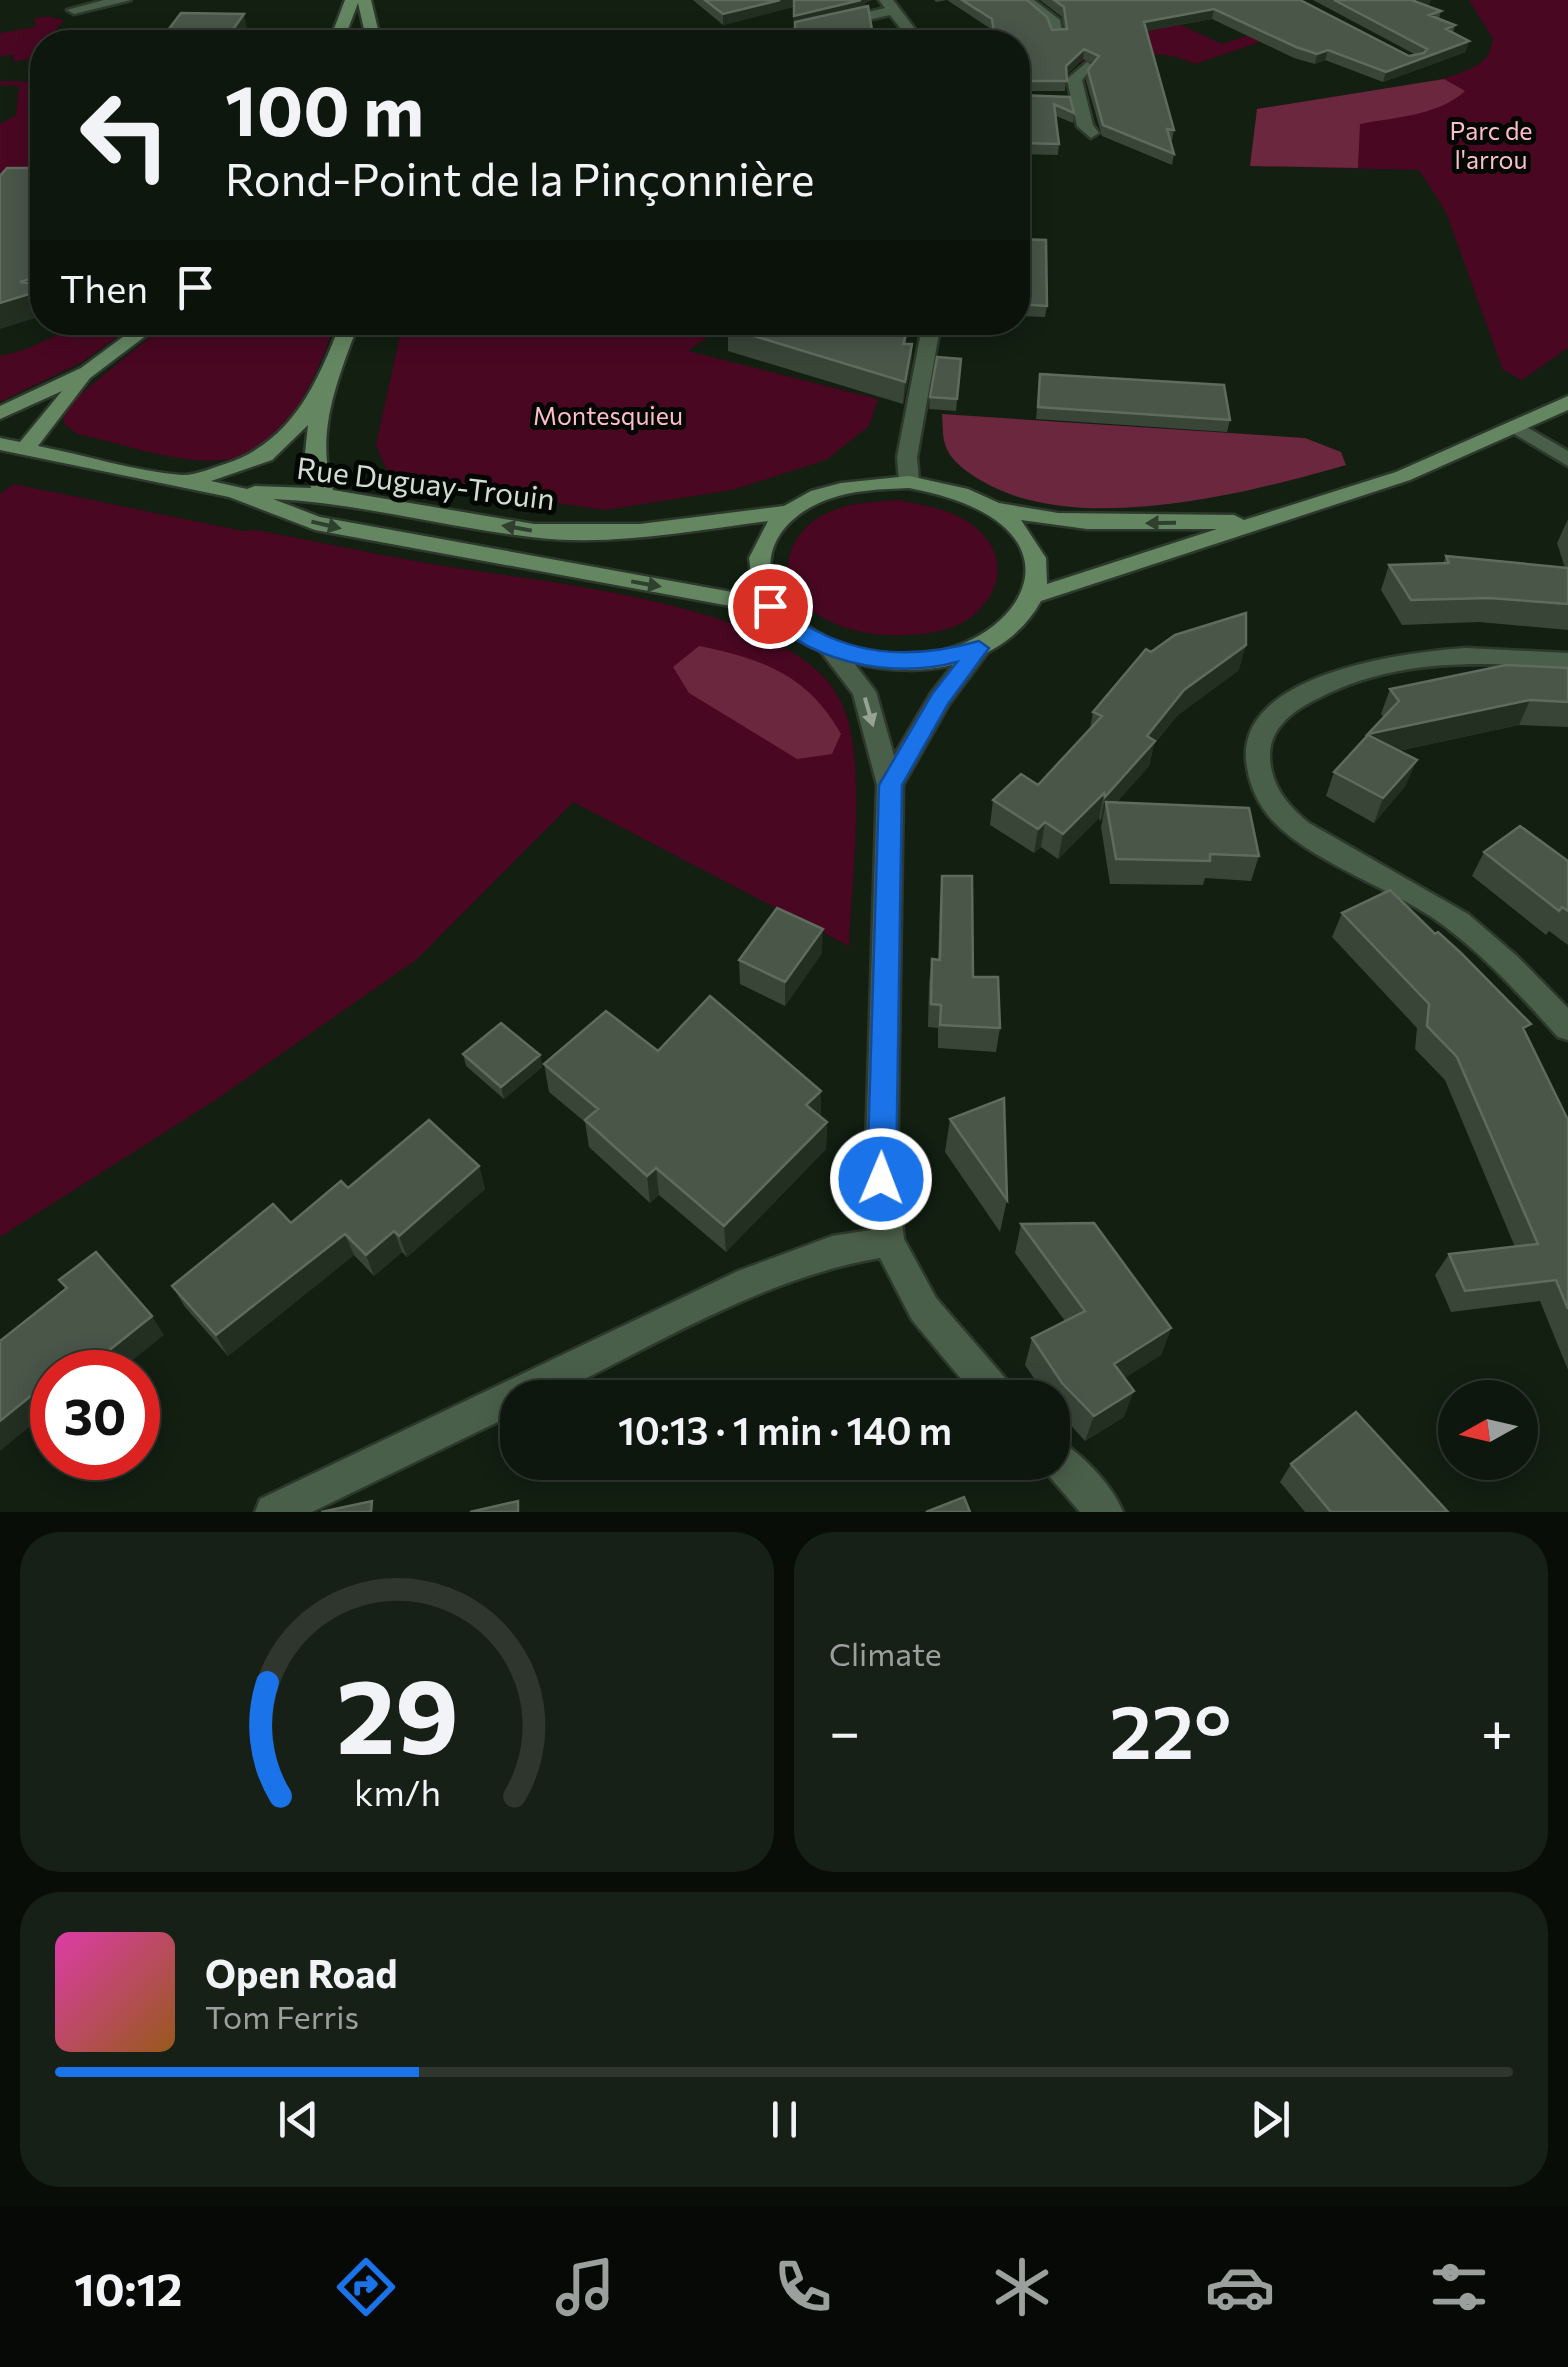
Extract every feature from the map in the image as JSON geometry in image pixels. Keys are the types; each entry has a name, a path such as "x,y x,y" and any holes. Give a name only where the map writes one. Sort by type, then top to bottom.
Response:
{"main road":[{"path":"341,30 352,0"},
{"path":"364,0 371,30"},
{"path":"0,413 88,372 138,335"},
{"path":"324,495 316,477 315,447 332,371 345,335"},
{"path":"184,482 254,464 292,438 332,371"},
{"path":"25,449 88,372"},
{"path":"1036,595 1403,476 1518,428 1568,402"},
{"name":"Rue Duguay-Trouin","path":"0,444 234,492 324,495 534,531 640,531 788,512"},
{"path":"990,506 1021,532 1038,562 1036,595 1024,616 1005,634 979,648 910,661 874,659 830,648 793,628 770,606 757,570 764,539 788,512 822,493 864,483 909,482 952,490 990,506 1041,520 1113,524 1259,522"},
{"name":"Rue Duguay-Trouin","path":"234,492 314,523 770,606"}],"street":[{"path":"74,10 124,0"},
{"path":"1025,0 1055,22 1058,34"},
{"path":"796,30 890,5 909,30"},
{"path":"1087,66 1074,79 1071,100 1090,133"},
{"path":"909,482 907,458 930,335"},
{"path":"1518,428 1568,460"},
{"path":"830,648 864,692 890,785 881,1179 888,1242 924,1309 985,1380"},
{"path":"890,785 940,699 979,648"},
{"path":"1568,661 1444,658 1378,667 1304,694 1262,728 1256,748 1259,773 1268,795 1286,820 1314,842 1376,871 1442,910 1504,959 1568,1028"},
{"path":"273,1512 750,1282 832,1251 888,1242"},
{"path":"1070,1474 1105,1512"}],"green space":[{"name":"Parc de l'arrou","path":"1469,0 1568,0 1568,348 1522,380 1503,370 1446,212 1419,170 1250,166 1257,109 1410,87 1466,70 1484,60 1493,39"},
{"path":"47,16 64,20 56,30 30,30 30,59 13,62 14,55 0,56 0,33 36,27 34,19"},
{"path":"1174,22 1222,44 1283,24 1296,30 1195,64 1156,54 1129,55 1090,66 1080,62 1097,40"},
{"path":"0,81 30,82 30,170 0,207 0,124 16,115 19,86 0,85"},
{"path":"57,335 120,335 82,362 0,402 0,356"},
{"path":"152,335 331,335 296,409 281,428 245,455 206,461 77,434 64,424 64,412 72,401"},
{"name":"Montesquieu","path":"400,335 710,335 688,351 878,399 869,426 826,460 732,490 605,510 411,482 387,472 376,444"},
{"path":"14,484 243,531 256,530 427,563 605,591 724,621 776,643 817,670 842,704 850,729 856,789 849,946 573,802 417,959 217,1099 0,1237 0,494"},
{"path":"899,500 954,515 983,535 991,546 998,570 991,595 964,622 932,633 882,635 857,631 812,611 800,599 788,573 793,546 801,534 811,523 834,510"}],"shaded area":[{"path":"1444,79 1465,91 1429,111 1360,124 1358,168 1250,166 1257,109"},
{"path":"942,414 1305,438 1341,452 1346,465 1212,498 1112,508 1064,506 1021,498 965,470 947,450"},
{"path":"699,646 763,664 798,684 814,697 841,734 832,754 797,759 689,693 673,667"}],"building":[{"path":"705,0 780,0 723,14"},
{"path":"794,0 861,0 794,16"},
{"path":"962,0 1027,0 1047,17 1052,30 1067,29 1064,7 1054,0 1300,0 1409,56 1427,49 1334,0 1416,0 1441,11 1429,15 1455,25 1446,29 1469,41 1386,72 1328,50 1317,54 1296,47 1214,9 1144,22 1174,130 1167,129 1174,154 1103,125 1088,70 1099,56 1084,49 1066,66 1067,81 1030,81 1030,30 993,30 992,19"},
{"path":"868,6 872,30 795,30 795,22"},
{"path":"181,13 244,14 233,30 168,30"},
{"path":"1030,95 1070,97 1074,113 1054,104 1059,144 1030,143"},
{"path":"7,168 30,168 30,279 20,282 30,283 30,294 0,303 0,176"},
{"path":"1030,239 1046,240 1047,306 1030,305"},
{"path":"751,335 906,335 903,344 912,344 905,382"},
{"path":"937,357 961,359 957,399 930,397"},
{"path":"1040,374 1224,385 1230,420 1038,407"},
{"path":"1446,556 1568,568 1568,604 1489,598 1411,600 1389,565 1449,563"},
{"path":"1246,613 1246,645 1184,690 1147,736 1155,741 1105,797 1104,793 1063,834 1045,822 1038,829 993,800 1021,774 1038,785 1102,716 1093,712 1146,649 1151,652 1175,635"},
{"path":"1506,665 1568,668 1568,702 1530,700 1368,734 1399,701 1390,689"},
{"path":"1368,735 1417,760 1383,798 1334,772"},
{"path":"1106,802 1249,808 1259,856 1210,854 1210,861 1116,859"},
{"path":"1520,826 1568,861 1568,911 1562,907 1559,911 1484,852"},
{"path":"942,876 972,876 973,977 998,977 1000,1028 940,1025 941,1005 931,1004 932,959 940,960"},
{"path":"1390,890 1435,934 1438,932 1461,953 1531,1024 1523,1028 1568,1120 1568,1309 1556,1280 1465,1291 1449,1254 1538,1244 1457,1057 1427,1026 1429,1004 1342,913"},
{"path":"777,908 823,929 785,982 739,960"},
{"path":"710,996 821,1091 806,1105 827,1122 724,1226 656,1168 647,1176 585,1120 598,1109 544,1064 606,1011 658,1051"},
{"path":"501,1023 540,1055 501,1087 463,1054"},
{"path":"1004,1098 1007,1200 950,1119"},
{"path":"429,1120 479,1166 399,1236 394,1231 366,1255 345,1234 216,1335 172,1286 273,1204 291,1223 341,1181 348,1188"},
{"path":"1094,1223 1171,1328 1114,1364 1134,1391 1094,1416 1070,1391 1070,1380 1060,1380 1032,1338 1085,1311 1021,1224"},
{"path":"96,1252 152,1316 110,1350 30,1350 30,1397 0,1421 0,1341 67,1288 59,1280"},
{"path":"1356,1412 1448,1512 1331,1512 1291,1464"},
{"path":"964,1497 970,1512 926,1512"},
{"path":"372,1501 371,1512 321,1512"},
{"path":"518,1501 518,1512 470,1512"}],"route":[{"path":"770,606 793,628 830,648 874,659 910,661 979,648 940,699 890,785 881,1179"}]}
